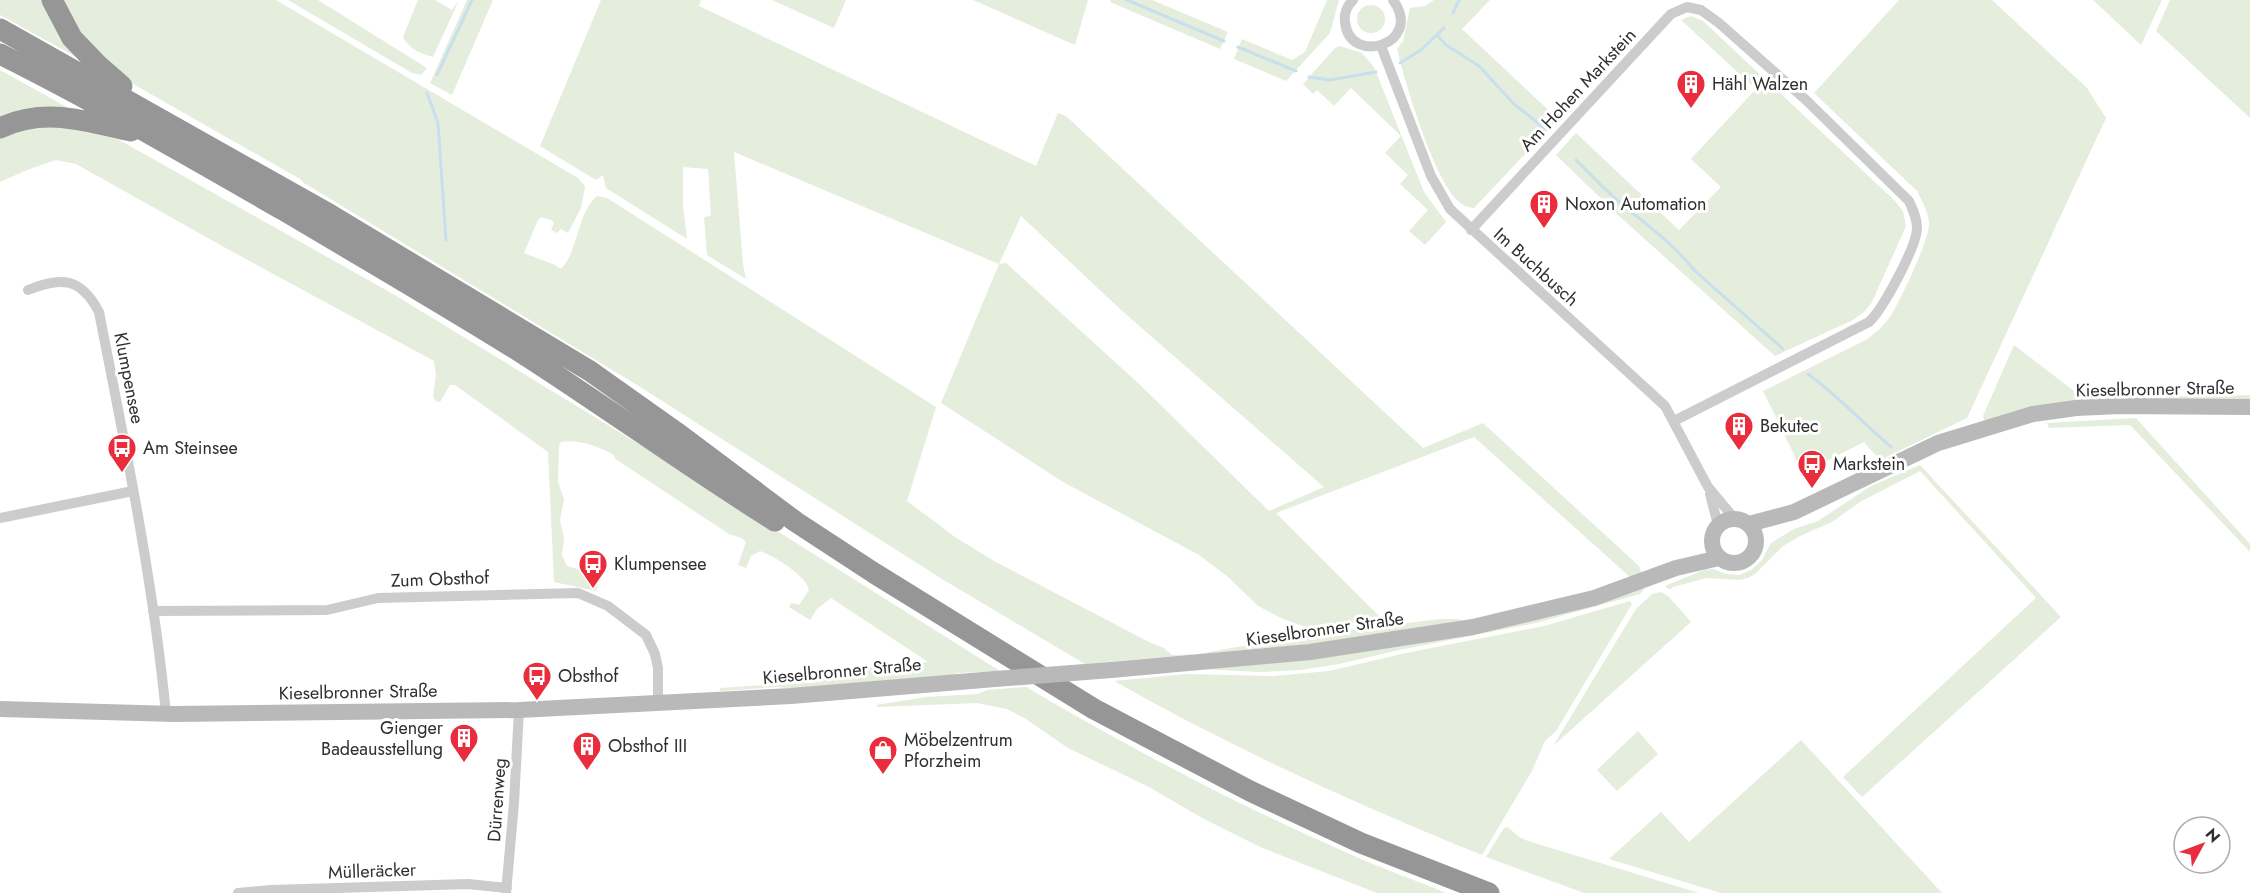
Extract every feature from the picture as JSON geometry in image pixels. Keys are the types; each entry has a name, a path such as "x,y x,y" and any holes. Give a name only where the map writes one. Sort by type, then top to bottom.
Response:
{"highway":[{"path":"52,0 72,38 143,108"},
{"path":"0,29 329,214 590,371 796,522 1094,709 1250,791 1361,843 1489,893"},
{"path":"0,54 153,136 382,268 525,356 716,485 945,631 1112,730 1243,799 1363,853 1460,893"},
{"path":"0,128 33,117 58,116 86,120 153,136"}],"street":[{"path":"1353,0 1346,11 1345,19 1350,35 1363,46 1381,46 1394,38 1398,31 1400,15 1393,0"},
{"name":"Am Hohen Markstein","path":"1471,230 1671,14 1687,7 1701,10 1719,23 1790,86 1909,201 1916,216 1915,240 1882,307 1869,322 1674,421"},
{"name":"Im Buchbusch","path":"1381,46 1431,176 1450,209 1665,406 1708,488 1718,525"},
{"name":"Klumpensee","path":"28,290 45,283 72,282 91,298 99,312 133,491 153,611 166,714"},
{"name":"Kieselbronner Straße","path":"1746,527 1794,512 1938,443 2033,414 2076,408 2120,406 2250,407"},
{"name":"Im Buchbusch","path":"1708,488 1746,527"},
{"path":"0,518 133,491"},
{"path":"1718,525 1746,527 1753,554 1741,563 1725,562 1715,550 1712,536 1718,525"},
{"name":"Kieselbronner Straße","path":"0,709 166,714 519,710 791,696 1299,654 1473,627 1594,598 1676,568 1715,550"},
{"name":"Zum Obsthof","path":"153,611 327,610 378,597 578,592 608,606 646,635 655,654 658,704"},
{"name":"Dürrenweg","path":"507,891 519,710"},
{"name":"Mülleräcker","path":"238,893 468,884 507,891"}],"green space":[{"path":"0,0 47,0 80,59 0,15"},
{"path":"57,0 276,0 578,178 585,186 581,208 568,233 561,229 557,233 551,230 554,223 541,217 524,253 561,269 572,251 581,222 590,204 597,196 607,198 936,407 907,501 955,537 994,561 1164,648 1172,655 1198,654 1287,638 1286,632 1321,633 1441,619 1462,621 1370,639 1085,664 942,579 637,385 300,179 126,80 102,64"},
{"path":"288,0 318,0 427,68 421,75 412,73"},
{"path":"418,0 435,0 452,10 459,0 433,57 416,50 403,37"},
{"path":"467,0 493,0 452,95 430,83"},
{"path":"601,0 701,0 699,6 1036,166 1058,113 1066,116 1423,448 1483,423 1639,566 1642,574 1631,578 1474,437 1276,513 1383,620 1308,628 1283,619 1258,606 1227,576 1199,555 1063,482 941,403 999,264 734,152 746,279 707,255 704,217 711,216 708,169 683,167 683,206 687,239 606,188 603,175 596,180 540,146","holes":["1021,216 1120,309 1324,487 1269,511 1137,382 1006,263 999,264"]},
{"path":"772,0 846,0 834,28"},
{"path":"973,0 1088,0 1075,45"},
{"path":"1111,0 1152,0 1228,32 1220,49 1110,2"},
{"path":"1327,0 1339,0 1330,33 1286,81 1234,59 1242,39 1292,60 1305,52"},
{"path":"1434,0 1490,0 1462,29 1558,119 1474,208 1458,201 1439,173 1413,106 1397,49 1403,41 1410,8 1425,6"},
{"path":"1899,0 1992,0 2087,88 2106,118 1967,418 1880,460 1864,442 1803,473 1763,391 1866,340 1882,327 1907,285 1928,230 1927,214 1917,191 1814,93"},
{"path":"2093,0 2162,0 2141,45"},
{"path":"2170,0 2250,0 2250,118 2156,31"},
{"path":"1371,5 1381,9 1385,19 1381,29 1371,33 1361,29 1357,19 1361,9"},
{"path":"1691,16 1703,21 1903,211 1906,226 1872,302 1864,312 1853,320 1775,356 1619,216 1556,155 1576,133 1679,230 1721,187 1691,159 1756,89 1681,20"},
{"path":"1340,46 1362,53 1374,67 1424,192 1446,222 1425,245 1409,231 1428,210 1400,184 1408,175 1385,153 1401,136 1351,88 1334,106 1317,90 1313,94 1303,84 1335,48"},
{"path":"0,70 74,111 0,123"},
{"path":"39,121 114,137 393,294 634,441 1000,671 957,673 955,677 790,689 778,687 720,691 720,688 820,681 819,670 825,667 866,668 928,662 831,598 817,609 810,620 789,607 791,603 799,605 809,590 807,584 796,572 760,551 751,556 746,568 738,565 746,542 742,538 729,534 614,458 615,456 582,443 568,441 561,442 559,446 558,482 564,499 560,520 564,538 562,555 567,566 593,574 598,585 596,591 554,582 548,452 455,385 450,385 440,402 436,401 433,397 436,375 434,361 76,164 56,160 0,182 0,132"},
{"path":"2014,345 2083,398 2250,395 2250,402 1984,421 1983,416"},
{"path":"2136,418 2250,544 2250,552 2130,425 2049,428 2047,423"},
{"path":"1920,465 2061,617 1862,797 1843,777 2036,598 1920,471 1860,502 1832,522 1783,546 1748,578 1739,580 1706,578 1673,587 1670,590 1665,586 1704,570 1713,569 1726,574 1739,575 1751,570 1762,560 1771,543 1794,529 1818,521 1871,486"},
{"path":"1645,588 1640,594 1536,623 1339,664 1301,670 1259,672 1202,669"},
{"path":"1661,592 1669,597 1691,622 1553,746 1636,609 1652,594"},
{"path":"1630,601 1632,604 1556,731 1545,741 1532,771 1482,855 1295,774 1114,681 1187,674 1274,676 1329,671 1406,653 1544,626"},
{"path":"1026,687 1104,732 1223,795 1304,834 1446,893 1377,893 1260,847 1204,819 1149,787 1068,748 1026,719 1007,709 977,703 878,707 876,705 926,697 978,694 987,690"},
{"path":"1638,731 1658,754 1617,791 1597,770"},
{"path":"1801,740 1942,893 1721,893 1609,859 1661,812 1689,842"},
{"path":"1508,827 1519,837 1528,841 1699,893 1584,893 1486,857 1504,828"}],"waterway":[{"path":"437,75 472,0"},
{"path":"1127,0 1224,41"},
{"path":"1453,13 1459,0"},
{"path":"1400,63 1421,50 1444,28"},
{"path":"1437,35 1446,45 1479,66 1514,104 1544,130"},
{"path":"1238,47 1296,71"},
{"path":"1309,77 1330,80 1376,72"},
{"path":"427,93 438,123 446,240"},
{"path":"1576,160 1783,349"},
{"path":"1808,374 1891,447"}],"place":[{"name":"Hähl Walzen","path":"1691,110"},
{"name":"Noxon Automation","path":"1544,230"},
{"name":"Bekutec","path":"1739,452"},
{"name":"Am Steinsee","path":"122,474"},
{"name":"Markstein","path":"1812,490"},
{"name":"Klumpensee","path":"593,590"},
{"name":"Obsthof","path":"537,702"},
{"name":"Gienger Badeausstellung","path":"464,764"},
{"name":"Obsthof III","path":"587,772"},
{"name":"Möbelzentrum Pforzheim","path":"883,776"}]}
